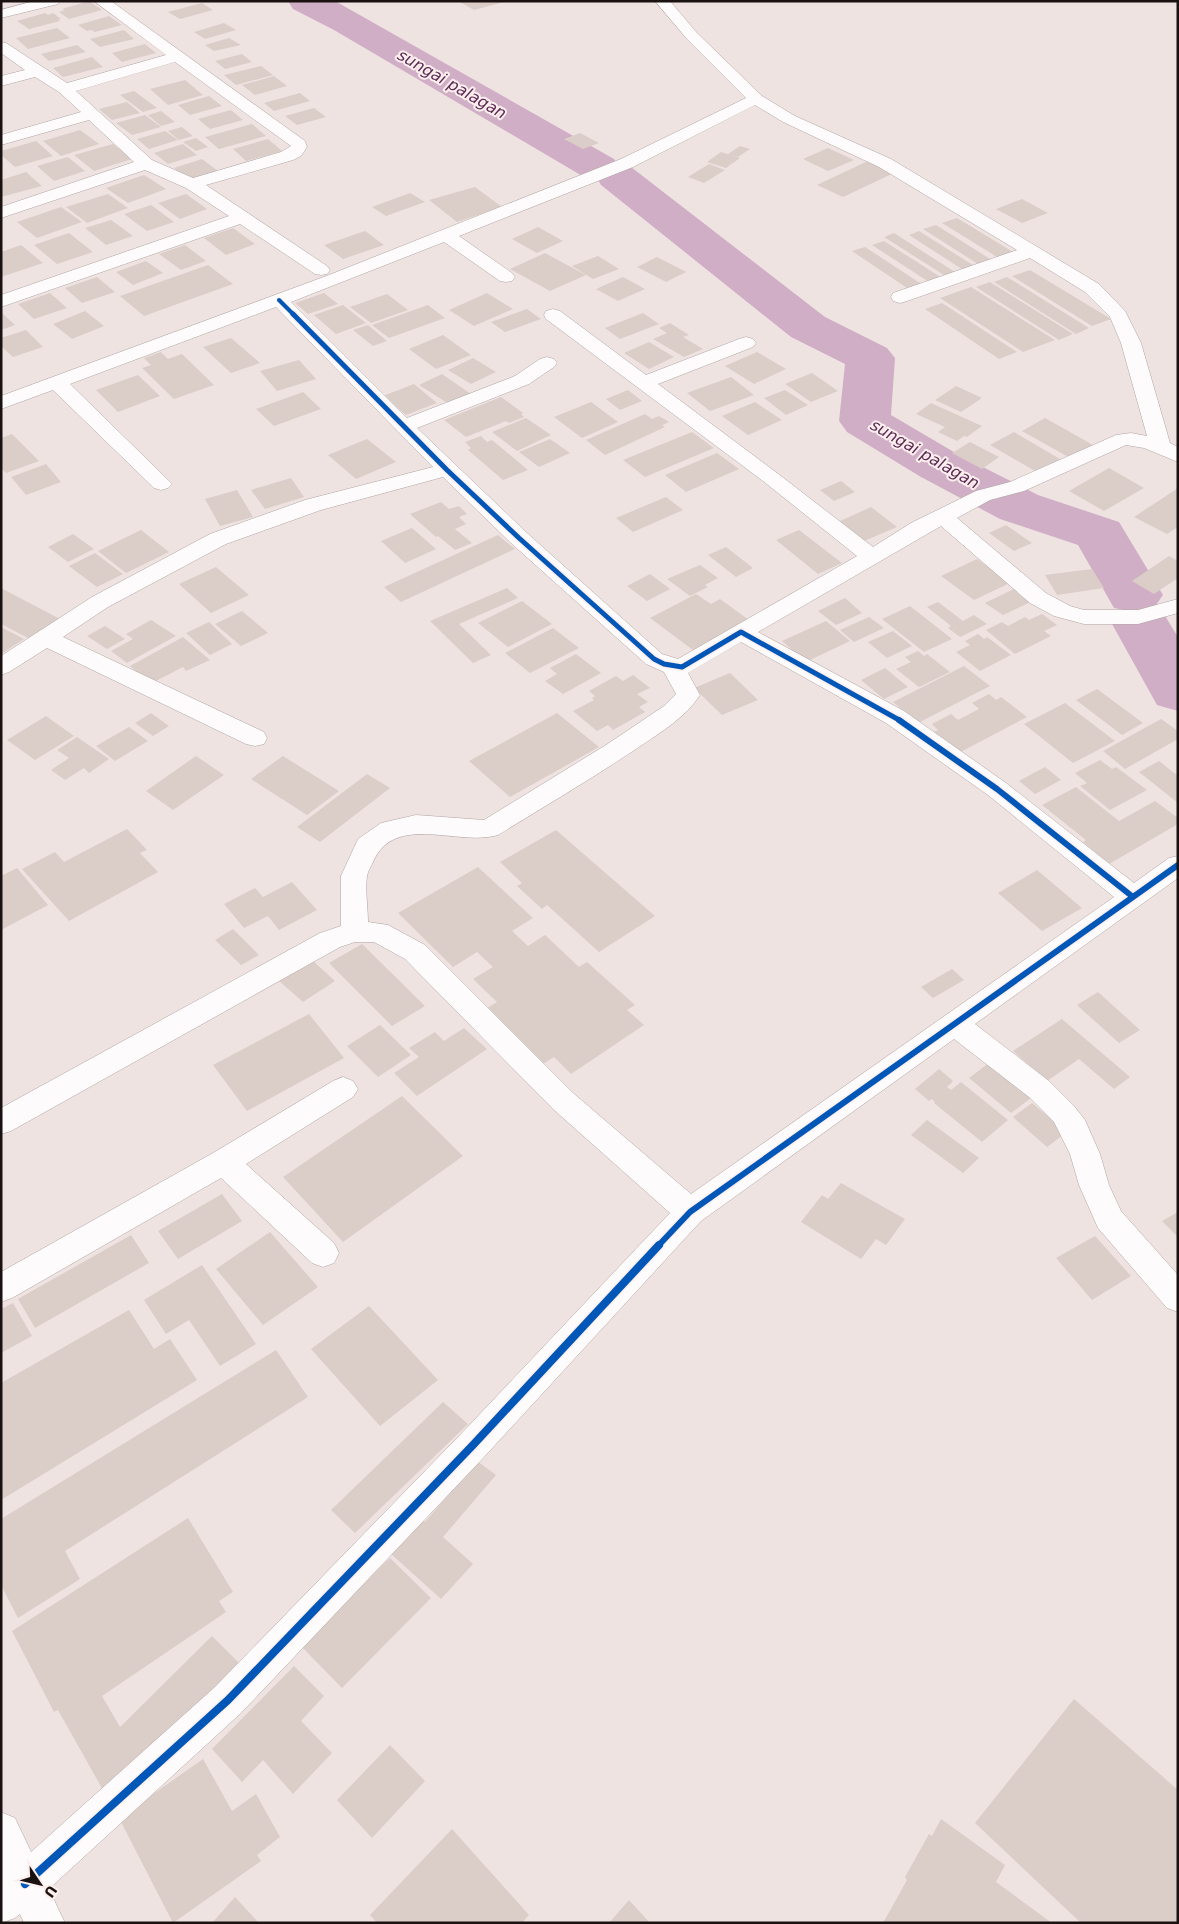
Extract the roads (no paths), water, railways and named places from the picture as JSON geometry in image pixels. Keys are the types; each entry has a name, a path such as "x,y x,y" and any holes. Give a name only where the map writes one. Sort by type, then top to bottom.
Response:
{"street":[{"path":"1,14 54,1"},
{"path":"101,1 151,39 178,56 299,144 295,152 287,156 192,184"},
{"path":"663,1 692,36 756,99 789,119 885,163 1092,288 1118,315 1131,343 1160,445"},
{"path":"1,46 64,90 146,164 192,184 320,270 3,397"},
{"path":"64,90 178,56"},
{"path":"1,82 37,72"},
{"path":"3,397 57,383 447,236 627,164 756,99"},
{"path":"1,140 92,114"},
{"path":"1,213 146,164"},
{"path":"1,301 241,218"},
{"path":"447,236 506,277"},
{"path":"900,297 1030,252"},
{"path":"279,300 447,470 519,538 654,659 673,666 682,666 872,558 919,528 944,517 983,495 1017,486 1123,439 1160,445 1178,456"},
{"path":"553,315 770,477 872,558"},
{"path":"643,383 746,343"},
{"path":"403,426 522,380 547,363"},
{"path":"57,383 161,484"},
{"path":"1,667 100,602 218,539 313,505 447,470"},
{"path":"944,517 1038,598 1062,611 1084,617 1138,616 1178,606"},
{"path":"742,632 895,717 997,789 1133,897"},
{"path":"46,638 256,738"},
{"path":"355,932 354,876 367,846 390,829 416,824 474,830 489,829 674,712 688,695 673,666"},
{"path":"13,1894 228,1700 472,1445 690,1212 1178,865"},
{"path":"1,1122 330,940 355,932 378,932 415,952 563,1101 690,1212"},
{"path":"955,1024 1040,1089 1064,1114 1074,1129 1085,1154 1094,1185 1109,1219 1178,1298"},
{"path":"1,1288 224,1162 343,1089"},
{"path":"224,1162 323,1253"},
{"path":"1,1832 13,1894 45,1923"}],"waterway":[{"name":"sungai palagan","path":"306,1 347,22 599,168"},
{"name":"sungai palagan","path":"616,176 808,327 870,358 865,421 940,466 1019,507 1099,534 1134,595"},
{"name":"sungai palagan","path":"1141,624 1178,691"}]}
